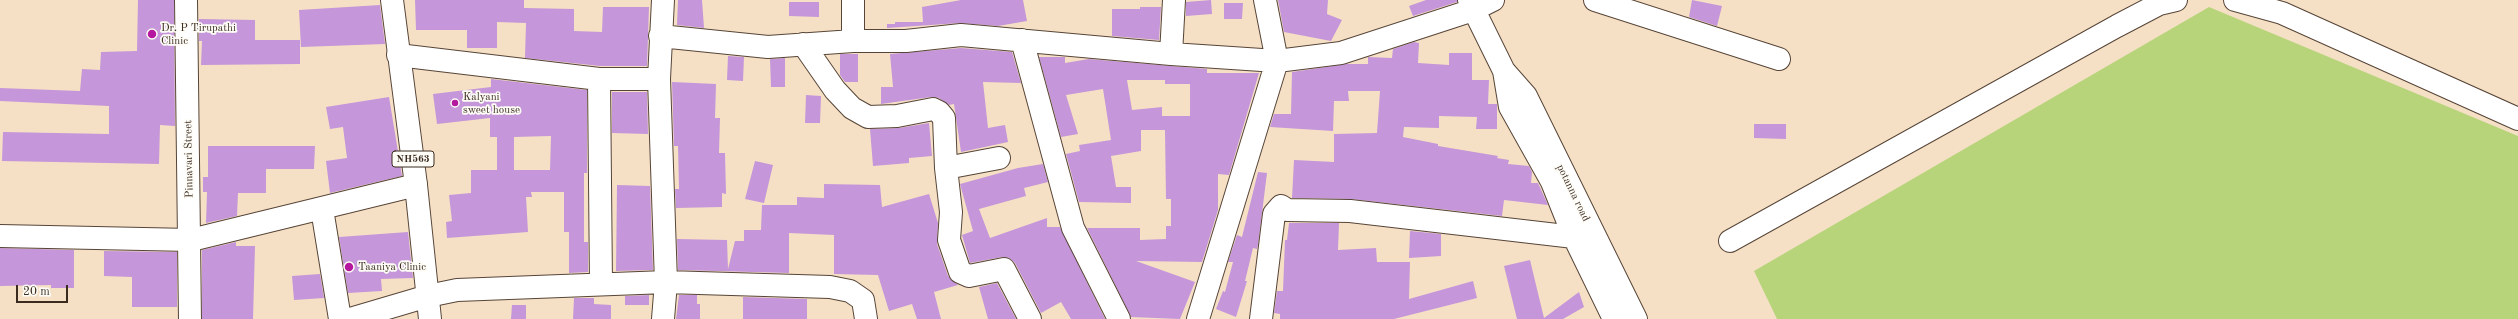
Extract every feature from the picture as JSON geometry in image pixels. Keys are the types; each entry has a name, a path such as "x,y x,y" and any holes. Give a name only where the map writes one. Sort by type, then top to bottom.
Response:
{"main road":[{"name":"Pinnavari Street","path":"186,0 190,319"},
{"name":"NH563","path":"392,0 416,185 430,319"},
{"path":"663,0 659,79 666,282 663,319"},
{"path":"853,0 853,41"},
{"path":"1171,54 1174,0"},
{"path":"1198,319 1277,61 1265,0"},
{"path":"1595,0 1779,59"},
{"path":"1730,241 2117,26 2159,4 2176,0"},
{"path":"2235,0 2282,13 2518,119"},
{"path":"660,36 768,47 853,41 906,41 961,35 1171,54 1277,61 1341,53 1481,3"},
{"name":"potanna road","path":"1481,3 1504,71 1510,107 1552,182 1574,237 1614,319"},
{"path":"1022,40 1063,184 1073,228 1119,319"},
{"path":"803,44 835,90 852,108 868,117 897,116 933,109 939,112 944,118 946,168 951,212 949,240 960,272 968,276 1004,268 1030,319"},
{"path":"398,55 599,79 659,79"},
{"name":"potanna road","path":"1504,71 1526,96 1636,319"},
{"path":"599,79 601,284"},
{"path":"946,168 999,158"},
{"path":"0,236 190,240 416,185"},
{"path":"1261,319 1274,214 1281,206 1287,210 1350,211 1574,237"},
{"path":"322,209 340,319"},
{"path":"350,319 428,296 457,290 666,282 813,285 850,290 863,300 866,319"}],"green space":[{"path":"2209,7 2518,136 2518,319 1777,319 1754,271"}],"building":[{"path":"138,0 174,0 175,126 160,125 159,164 2,161 3,132 109,134 109,106 0,101 0,88 80,91 82,69 100,70 101,52 137,51"},
{"path":"415,0 524,0 524,8 574,9 574,31 602,32 603,7 649,7 647,66 600,66 525,58 526,23 497,22 497,48 467,48 467,30 416,30"},
{"path":"678,0 702,0 704,28 677,25"},
{"path":"961,0 1023,0 1027,21 998,26 960,23 887,28 887,24 895,24 895,22 923,22 922,7"},
{"path":"1211,0 1212,14 1186,16 1186,2"},
{"path":"1278,0 1328,0 1327,14 1342,20 1331,41 1284,32"},
{"path":"1426,0 1457,0 1457,2 1413,16 1409,6"},
{"path":"1692,0 1722,6 1717,26 1689,17"},
{"path":"789,2 819,2 819,17 789,16"},
{"path":"1224,3 1243,3 1242,19 1224,19"},
{"path":"380,5 385,44 301,47 299,10"},
{"path":"1140,7 1161,7 1159,40 1112,36 1112,9 1140,9"},
{"path":"199,19 255,20 255,40 300,40 300,64 201,65 202,41 199,41"},
{"path":"1414,42 1419,43 1418,63 1449,65 1449,53 1472,53 1472,80 1489,80 1488,104 1497,104 1497,129 1476,129 1477,117 1439,116 1439,128 1404,127 1403,137 1438,144 1438,146 1498,156 1497,158 1509,160 1508,164 1529,166 1532,172 1531,183 1538,183 1548,205 1504,200 1502,216 1351,199 1292,198 1294,160 1334,162 1334,134 1377,133 1380,91 1348,91 1349,101 1334,101 1333,131 1270,127 1274,114 1291,114 1292,72 1346,64 1368,64 1368,57 1392,58 1393,49"},
{"path":"961,48 1012,52 1021,83 983,82 988,128 1005,125 1008,142 961,152 954,104 949,105 939,98 931,97 881,104 881,87 893,87 890,54"},
{"path":"840,54 858,54 858,82 845,82 840,75"},
{"path":"728,56 744,57 743,81 727,80"},
{"path":"1039,57 1065,57 1065,63 1089,59 1207,69 1207,73 1259,73 1229,175 1218,174 1218,210 1202,262 1136,261 1195,282 1180,319 1131,317 1087,228 1140,228 1140,240 1166,239 1166,226 1171,226 1171,199 1166,199 1165,130 1141,130 1141,151 1111,156 1116,187 1131,187 1131,203 1079,202 1066,154 1080,151 1079,145 1111,140 1103,89 1066,95 1078,134 1061,137","holes":["1127,80 1165,80 1165,84 1190,84 1190,116 1162,116 1162,107 1132,110"]},
{"path":"785,58 785,87 771,87 770,59"},
{"path":"491,79 587,90 587,173 584,173 584,242 588,242 588,272 569,273 569,232 564,232 564,192 531,192 532,197 526,197 528,232 447,238 446,222 452,221 449,195 471,193 471,170 497,170 497,137 490,137 490,118 437,124 433,94 491,87","holes":["551,136 550,170 514,170 514,137"]},
{"path":"672,82 716,84 715,118 720,118 719,153 725,153 726,194 722,193 722,207 676,208 675,189 679,189 678,146 674,146"},
{"path":"612,92 647,92 648,134 612,133"},
{"path":"806,95 821,96 820,123 805,123"},
{"path":"389,97 402,176 330,193 326,161 347,158 343,127 330,129 326,107"},
{"path":"929,123 932,156 909,158 909,163 873,166 870,129 899,128"},
{"path":"1754,124 1786,124 1786,139 1754,138"},
{"path":"208,146 315,146 314,169 266,169 266,193 238,193 237,216 206,223 207,192 203,192 203,177 208,177"},
{"path":"755,161 773,165 764,203 745,199"},
{"path":"1043,164 1048,182 1024,188 1026,196 979,209 990,238 1047,218 1047,227 1060,227 1105,319 1071,319 1061,302 1041,313 1015,263 1009,258 1002,257 970,263 962,235 973,231 960,184 1018,168"},
{"path":"1258,172 1267,173 1258,245 1257,249 1253,248 1245,281 1247,281 1236,317 1216,309 1223,291 1225,292 1233,262 1228,262 1237,235 1242,237"},
{"path":"824,184 880,185 882,207 929,194 938,223 937,244 948,276 958,285 934,292 941,319 917,319 912,304 889,311 878,275 834,274 834,235 789,233 789,273 678,270 677,239 727,240 728,269 735,241 744,241 744,230 761,230 762,205 797,205 797,197 824,198"},
{"path":"617,185 650,186 653,270 616,271"},
{"path":"1289,223 1339,223 1338,250 1376,248 1377,262 1410,262 1409,299 1473,281 1477,298 1394,319 1280,319 1280,314 1274,313 1277,291 1283,291 1285,240 1287,240"},
{"path":"1410,231 1441,234 1441,256 1409,258"},
{"path":"408,232 413,278 381,279 382,291 348,293 339,237"},
{"path":"236,242 236,246 255,246 253,319 202,319 202,250"},
{"path":"0,248 74,250 74,288 51,288 51,285 0,286"},
{"path":"104,251 177,252 177,307 132,307 132,277 104,276"},
{"path":"1530,260 1544,318 1579,292 1584,307 1563,319 1517,319 1504,266"},
{"path":"320,274 324,298 294,300 292,276"},
{"path":"997,283 1016,319 988,319 979,287"},
{"path":"649,295 649,305 625,305 625,296"},
{"path":"679,295 697,295 697,304 700,304 700,319 676,319"},
{"path":"743,297 807,299 807,319 743,319"},
{"path":"574,298 594,298 594,304 611,305 611,319 573,319"},
{"path":"512,305 526,305 526,319 511,319"}],"place":[{"name":"Dr. P Tirupathi Clinic","path":"152,34"},
{"name":"Kalyani sweet house","path":"455,103"},
{"name":"Taaniya Clinic","path":"349,267"}]}
